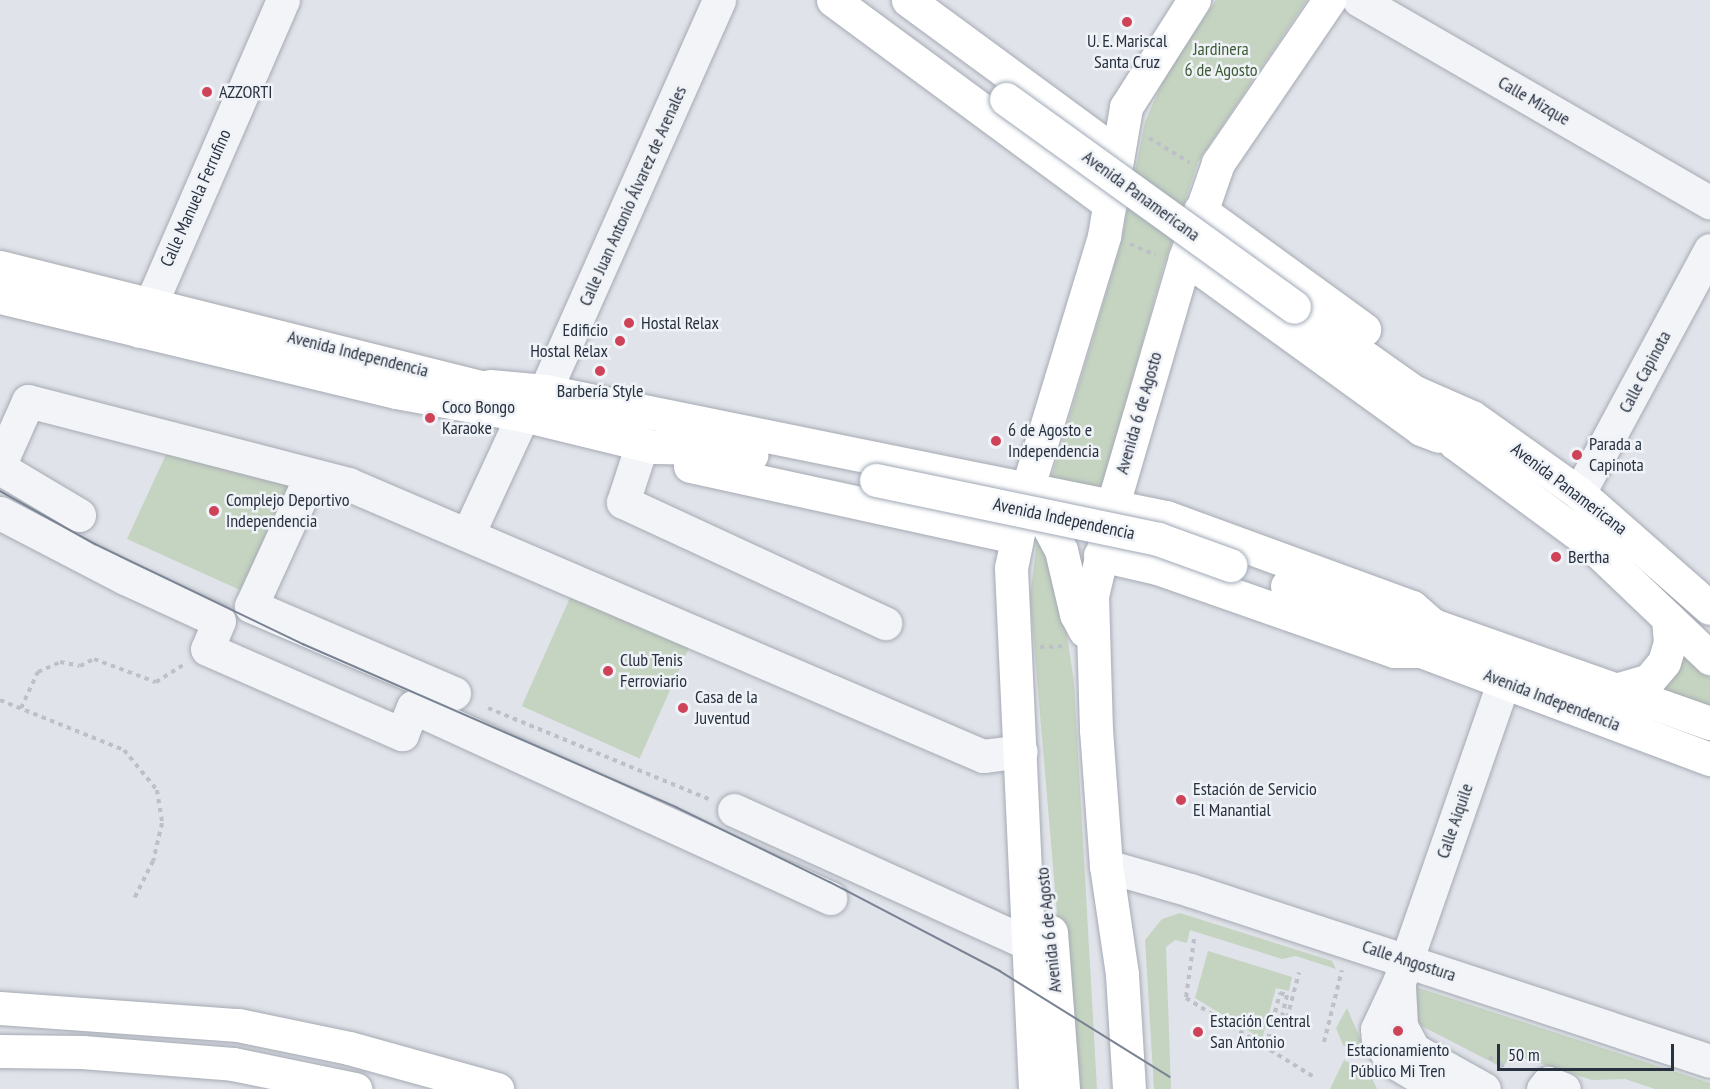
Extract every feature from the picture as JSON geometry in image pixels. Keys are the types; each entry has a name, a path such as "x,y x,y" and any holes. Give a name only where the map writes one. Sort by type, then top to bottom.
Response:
{"main road":[{"path":"833,0 1110,204"},
{"name":"Avenida Panamericana","path":"870,0 1464,430 1585,539 1710,658"},
{"path":"908,0 1116,153"},
{"name":"Avenida 6 de Agosto","path":"1035,1089 1022,762 1011,604 1011,568 1027,490 1110,204 1116,153 1126,107 1194,0"},
{"name":"Avenida 6 de Agosto","path":"1129,1089 1122,974 1106,866 1081,645 1100,555 1174,258 1200,210 1218,163 1329,0"},
{"path":"1174,258 1421,429 1464,430 1445,388 1200,210"},
{"name":"Avenida Independencia","path":"0,267 145,317 396,392 523,415 648,445 713,448 1158,539 1419,635 1615,690 1710,723"},
{"name":"Avenida Independencia","path":"0,297 145,317 490,386 527,401 694,437 713,448"},
{"path":"490,386 545,391 1166,517 1401,603 1419,635 1394,651 1157,568 1100,555"},
{"name":"Avenida Panamericana","path":"1464,430 1579,493 1710,608"},
{"path":"648,445 681,464 1016,537"},
{"path":"1027,490 1041,507 1061,550 1081,645"},
{"path":"1615,690 1649,680 1664,662 1670,642 1668,618"},
{"name":"Avenida Independencia","path":"1419,635 1503,681 1710,759"},
{"name":"Avenida 6 de Agosto","path":"1022,762 1047,878 1063,1089"},
{"name":"Avenida 6 de Agosto","path":"1106,866 1100,974 1107,1089"},
{"path":"0,1008 238,1025 393,1060 497,1089"},
{"path":"0,1051 105,1054 233,1064 355,1089"},
{"path":"393,1060 458,1089"}],"street":[{"name":"Calle Manuela Ferrufino","path":"145,317 283,0"},
{"name":"Calle Juan Antonio Álvarez de Arenales","path":"545,391 719,0"},
{"name":"Calle Mizque","path":"1359,0 1710,203"},
{"name":"Calle Capinota","path":"1579,493 1710,250"},
{"path":"79,515 0,466 28,401 348,484 983,756 1022,762"},
{"path":"468,534 523,415"},
{"path":"648,445 623,502 885,623"},
{"path":"311,475 251,606 454,693"},
{"path":"0,513 219,621 207,649 402,734 413,707 830,898"},
{"name":"Calle Aiquile","path":"1402,971 1503,681"},
{"path":"734,810 1030,944"},
{"name":"Calle Angostura","path":"1106,866 1402,971 1710,1061"},
{"path":"1402,971 1377,1029 1378,1038 1391,1060 1440,1089"},
{"path":"1402,971 1400,1022 1414,1050 1484,1089"},
{"path":"1543,1089 1548,1083 1564,1089"}],"path":[{"path":"1147,137 1192,164"},
{"path":"1125,242 1174,258"},
{"path":"1033,647 1081,645"},
{"path":"21,708 38,672 60,662 80,666 94,659 156,682 207,649"},
{"path":"454,693 734,810"},
{"path":"0,700 124,750 157,790 162,823 153,861 134,899"},
{"path":"1194,939 1186,998 1314,1077"},
{"path":"1266,1047 1280,993 1287,995 1282,1016 1287,1018 1299,973"},
{"path":"1324,1042 1340,977"}],"green space":[{"name":"Jardinera 6 de Agosto","path":"1216,0 1307,0 1198,162 1164,265 1101,492 1051,479 1120,247 1145,122 1165,76"},
{"name":"Complejo Deportivo Independencia","path":"169,448 300,483 249,594 127,539"},
{"path":"1040,516 1054,550 1074,682 1097,1089 1072,1089 1030,597"},
{"name":"Club Tenis Ferroviario","path":"573,591 691,643 640,759 522,706"},
{"path":"1682,653 1710,678 1710,706 1655,687"},
{"path":"1180,913 1332,961 1336,969 1296,956 1282,959 1190,930 1187,943 1175,940 1166,947 1171,1089 1154,1089 1145,940 1162,919"},
{"path":"1208,951 1292,977 1289,991 1276,988 1262,1039 1195,998"},
{"path":"1413,986 1710,1083 1710,1089 1655,1089 1625,1079 1592,1080 1511,1054 1503,1068 1410,1020"},
{"path":"1347,1008 1369,1059 1343,1045 1336,1028"},
{"path":"1344,1060 1370,1074 1377,1089 1330,1089"}],"tram line":[{"path":"0,491 95,544 303,644 678,808 830,882 1000,971 1170,1077"}],"place":[{"name":"U. E. Mariscal Santa Cruz","path":"1127,22"},
{"name":"AZZORTI","path":"207,92"},
{"name":"Hostal Relax","path":"629,323"},
{"name":"Edificio Hostal Relax","path":"620,341"},
{"name":"Barbería Style","path":"600,371"},
{"name":"Coco Bongo Karaoke","path":"430,418"},
{"name":"6 de Agosto e Independencia","path":"996,441"},
{"name":"Parada a Capinota","path":"1577,455"},
{"name":"Complejo Deportivo Independencia","path":"214,511"},
{"name":"Bertha","path":"1556,557"},
{"name":"Club Tenis Ferroviario","path":"608,671"},
{"name":"Casa de la Juventud","path":"683,708"},
{"name":"Estación de Servicio El Manantial","path":"1181,800"},
{"name":"Estacionamiento Público Mi Tren","path":"1398,1031"},
{"name":"Estación Central San Antonio","path":"1198,1032"}]}
